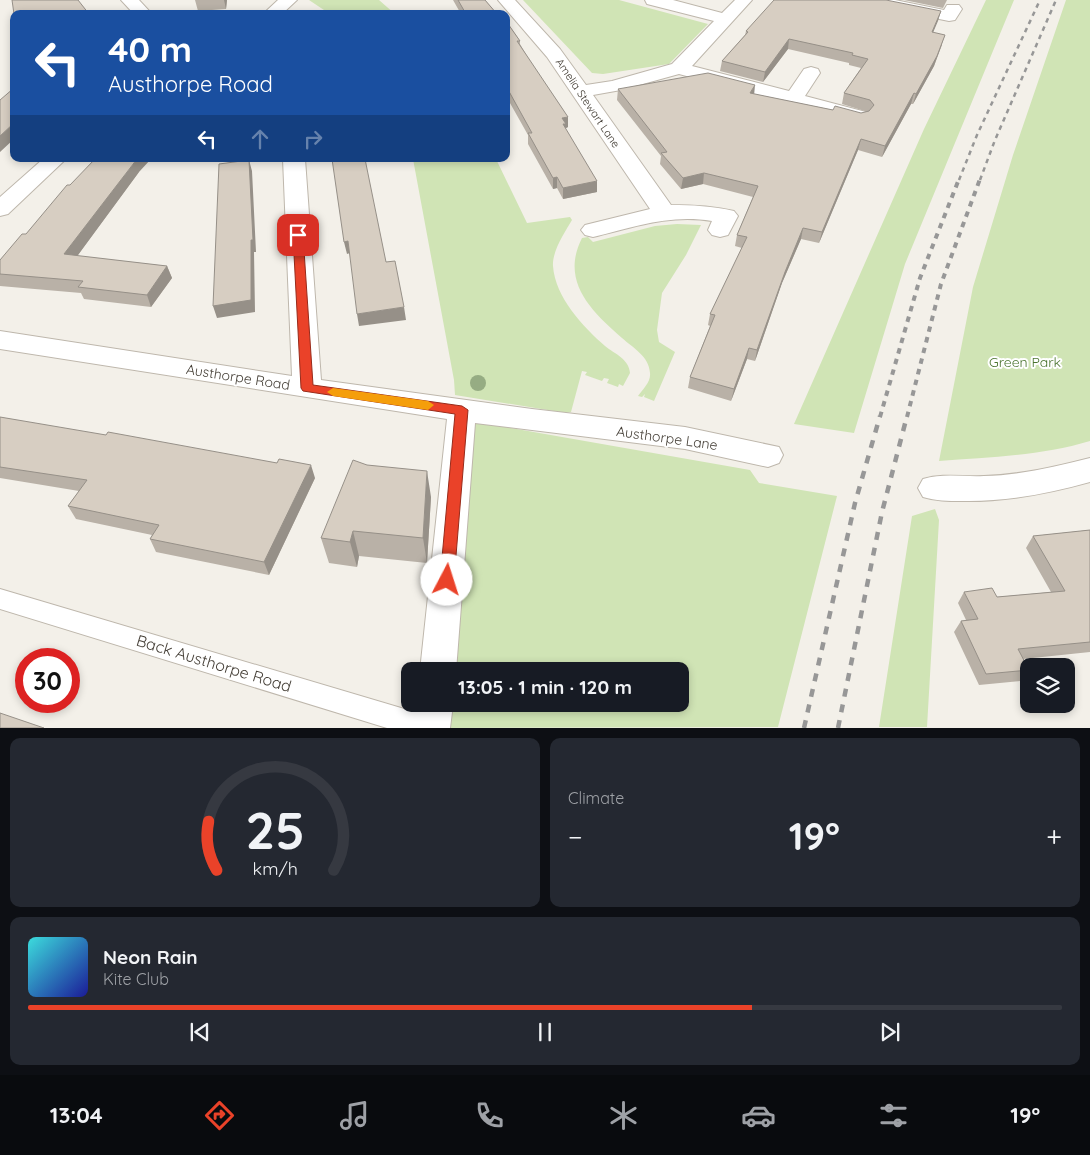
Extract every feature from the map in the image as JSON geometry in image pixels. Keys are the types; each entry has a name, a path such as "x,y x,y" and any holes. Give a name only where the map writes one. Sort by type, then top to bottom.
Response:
{"street":[{"path":"130,0 140,10"},
{"path":"276,10 289,0"},
{"name":"Amelia Stewart Lane","path":"506,0 554,53 664,212"},
{"path":"653,0 726,19"},
{"path":"679,68 744,0"},
{"path":"870,0 948,17"},
{"path":"580,92 614,86 679,68 859,116"},
{"path":"793,99 811,73"},
{"path":"0,209 52,162"},
{"path":"294,162 307,388"},
{"path":"593,230 664,212 700,212 726,216 720,230"},
{"name":"Austhorpe Road","path":"0,340 307,388 566,424"},
{"path":"439,662 474,412"},
{"name":"Austhorpe Lane","path":"566,424 685,438 768,455"},
{"path":"934,488 984,489 1047,482 1090,470"},
{"path":"431,728 433,712"}],"lane":[{"name":"Back Austhorpe Road","path":"0,599 428,728"}],"green space":[{"path":"309,0 379,0 390,10 324,10"},
{"path":"523,0 619,0 708,24 669,64 603,74 592,73"},
{"path":"986,0 1014,0 905,264 854,433 794,424 924,129"},
{"name":"Green Park","path":"1066,0 1090,0 1090,441 1034,453 939,461 973,287 1013,155"},
{"path":"414,162 497,162 527,223 570,217 572,220 553,260 555,278 559,289 579,321 605,346 621,357 627,364 630,373 623,386 619,384 618,387 607,383 609,379 604,378 602,381 585,375 587,372 582,371 571,412 566,413 455,395 454,380"},
{"path":"677,224 701,225 686,255 662,293 657,330 659,342 675,352 654,401 644,397 645,394 642,397 638,396 646,385 650,373 644,357 600,317 582,294 575,268 576,254 582,238 588,237 593,242 655,226"},
{"path":"466,420 750,470 759,483 837,496 778,727 444,728 446,712 689,712 689,662 451,662 459,585"},
{"path":"935,509 939,520 927,727 879,727 912,516"}],"building":[{"path":"12,0 78,0 86,10 13,10"},
{"path":"458,0 485,0 494,10 464,10"},
{"path":"774,0 886,0 941,11 932,32 945,35 937,56 885,146 861,139 822,232 803,228 757,350 749,348 734,389 690,377 715,315 710,314 747,237 737,235 758,186 704,173 683,178 661,153 667,152 618,89 708,73 755,85 750,93 833,110 835,106 861,113 869,111 874,105 870,100 844,93 868,59 852,55 853,53 789,39 765,72 722,61"},
{"path":"510,27 520,41 517,41 568,117 562,118 566,124 563,124 597,181 563,188 557,177 553,178 528,133 532,133 510,93"},
{"path":"10,91 10,127 0,136 0,100"},
{"path":"92,162 135,162 64,254 167,266 147,295 78,287 83,281 0,274 0,260 22,234 26,234 67,185 70,185"},
{"path":"249,162 253,240 251,240 251,300 213,306 219,164"},
{"path":"332,162 366,162 386,262 395,261 404,307 357,314 348,241 344,242"},
{"path":"0,417 106,435 108,432 277,463 279,459 311,465 264,562 150,539 159,525 68,506 87,480 0,467"},
{"path":"353,460 367,465 427,471 423,538 353,531 350,542 321,538"},
{"path":"1090,530 1090,642 1018,649 1023,658 1020,658 1020,671 986,674 961,621 978,619 964,592 992,588 997,597 1065,591 1033,536"},
{"path":"0,713 44,728 0,728"}],"railway":[{"path":"959,180 977,135 1040,0"},
{"path":"980,180 995,140 1056,0"},
{"path":"880,417 920,278 959,179"},
{"path":"907,417 941,284 980,179"},
{"path":"804,728 855,503 880,416"},
{"path":"838,728 882,512 907,416"}],"slow traffic":[{"path":"333,392 428,405"}],"route":[{"path":"298,235 307,388 462,410 447,580"}]}
